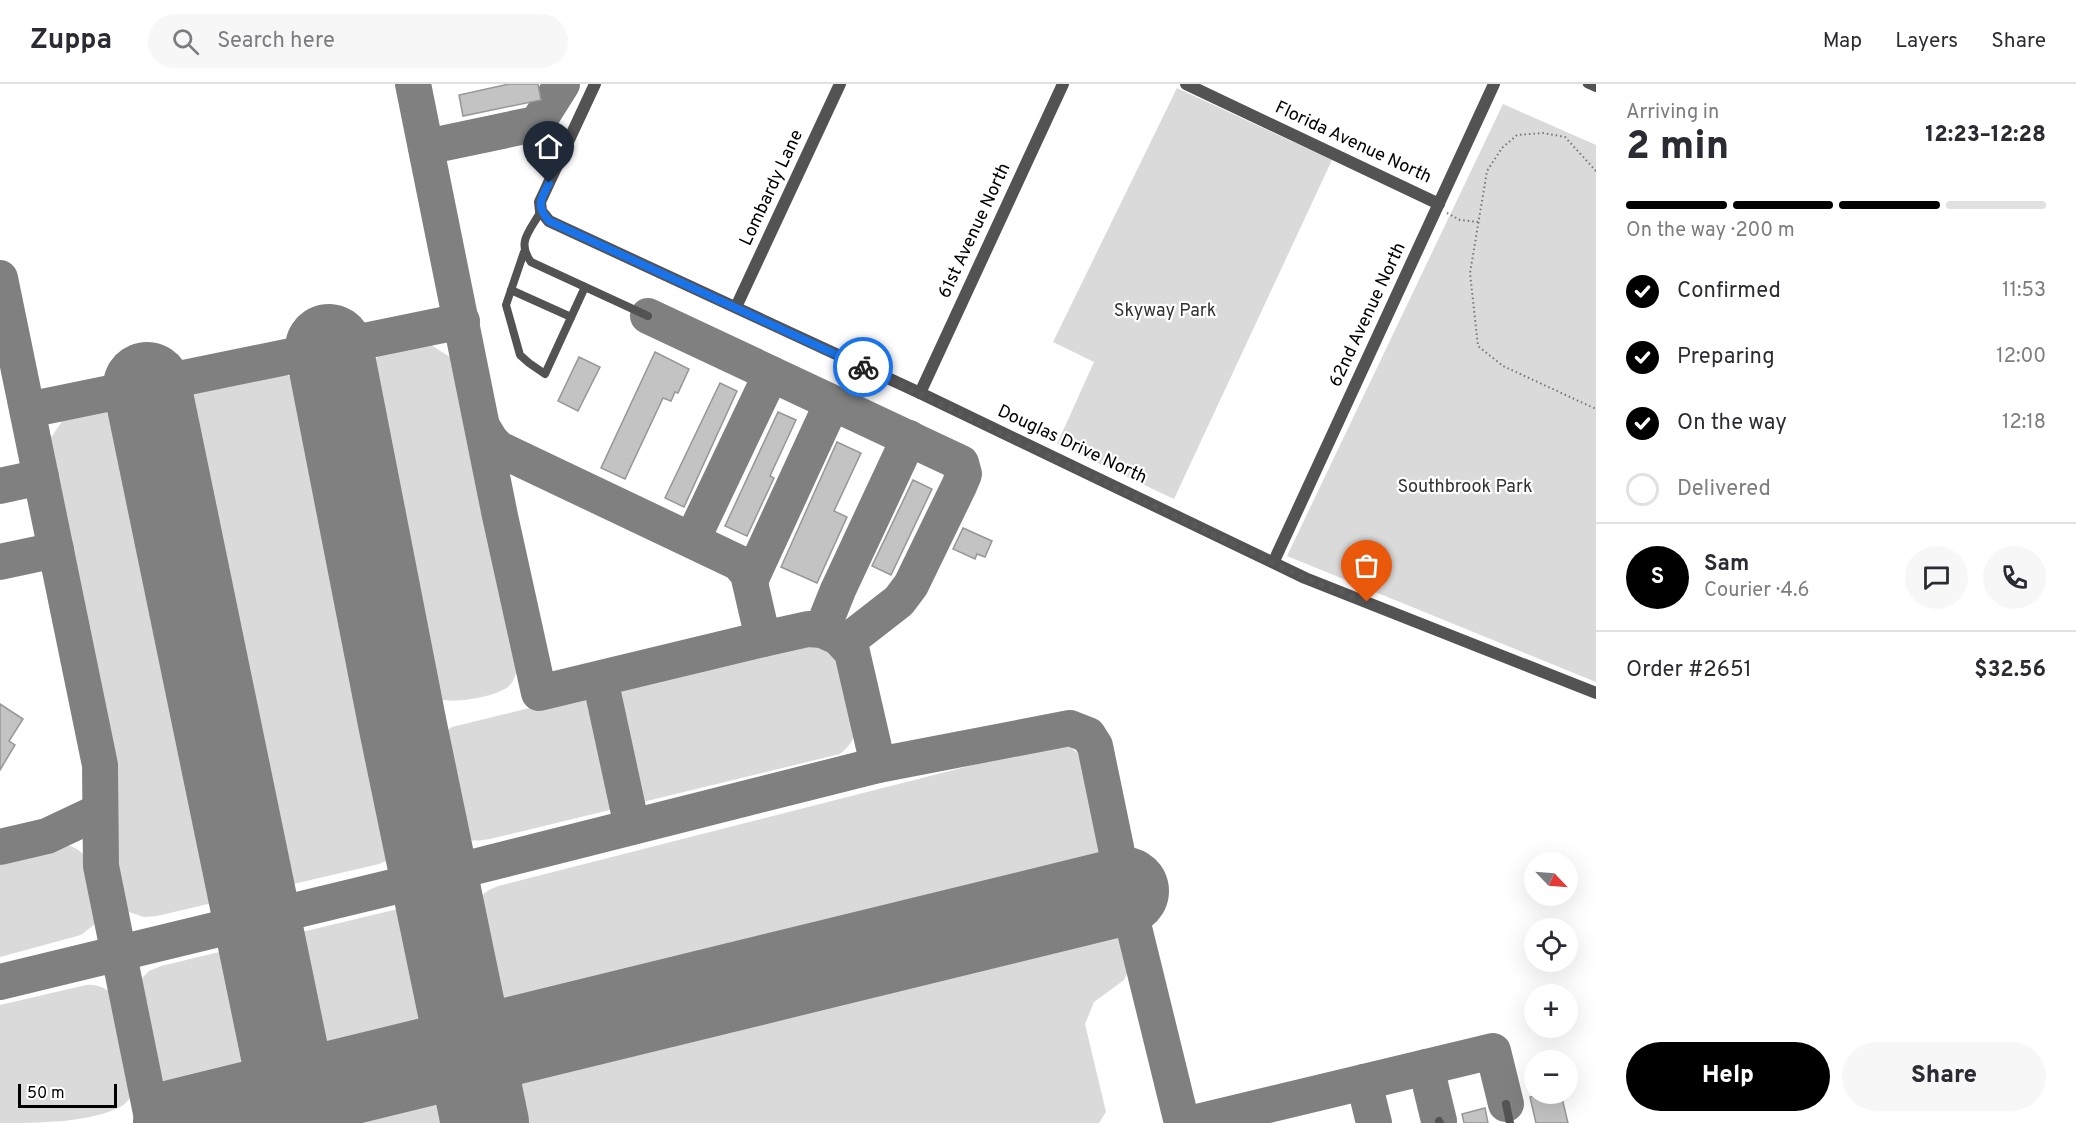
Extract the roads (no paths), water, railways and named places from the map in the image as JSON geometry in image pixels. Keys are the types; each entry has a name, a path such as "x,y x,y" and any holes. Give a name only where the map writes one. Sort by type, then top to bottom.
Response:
{"street":[{"path":"541,211 540,202 595,84"},
{"name":"Lombardy Lane","path":"736,307 840,84"},
{"name":"61st Avenue North","path":"920,393 1063,84"},
{"name":"Florida Avenue North","path":"1186,84 1439,204"},
{"name":"62nd Avenue North","path":"1274,561 1494,84"},
{"name":"Douglas Drive North","path":"541,211 549,221 920,393 1274,561 1305,578 1596,693"}],"lane":[{"path":"1587,84 1596,88"},
{"path":"541,211 523,244 524,252 506,304 520,355 545,374 585,286"},
{"path":"524,252 531,262 648,316"},
{"path":"511,290 571,317"},
{"path":"1506,1104 1510,1123"}],"park label":[{"name":"Skyway Park","path":"1165,311"},
{"name":"Southbrook Park","path":"1465,487"}]}
